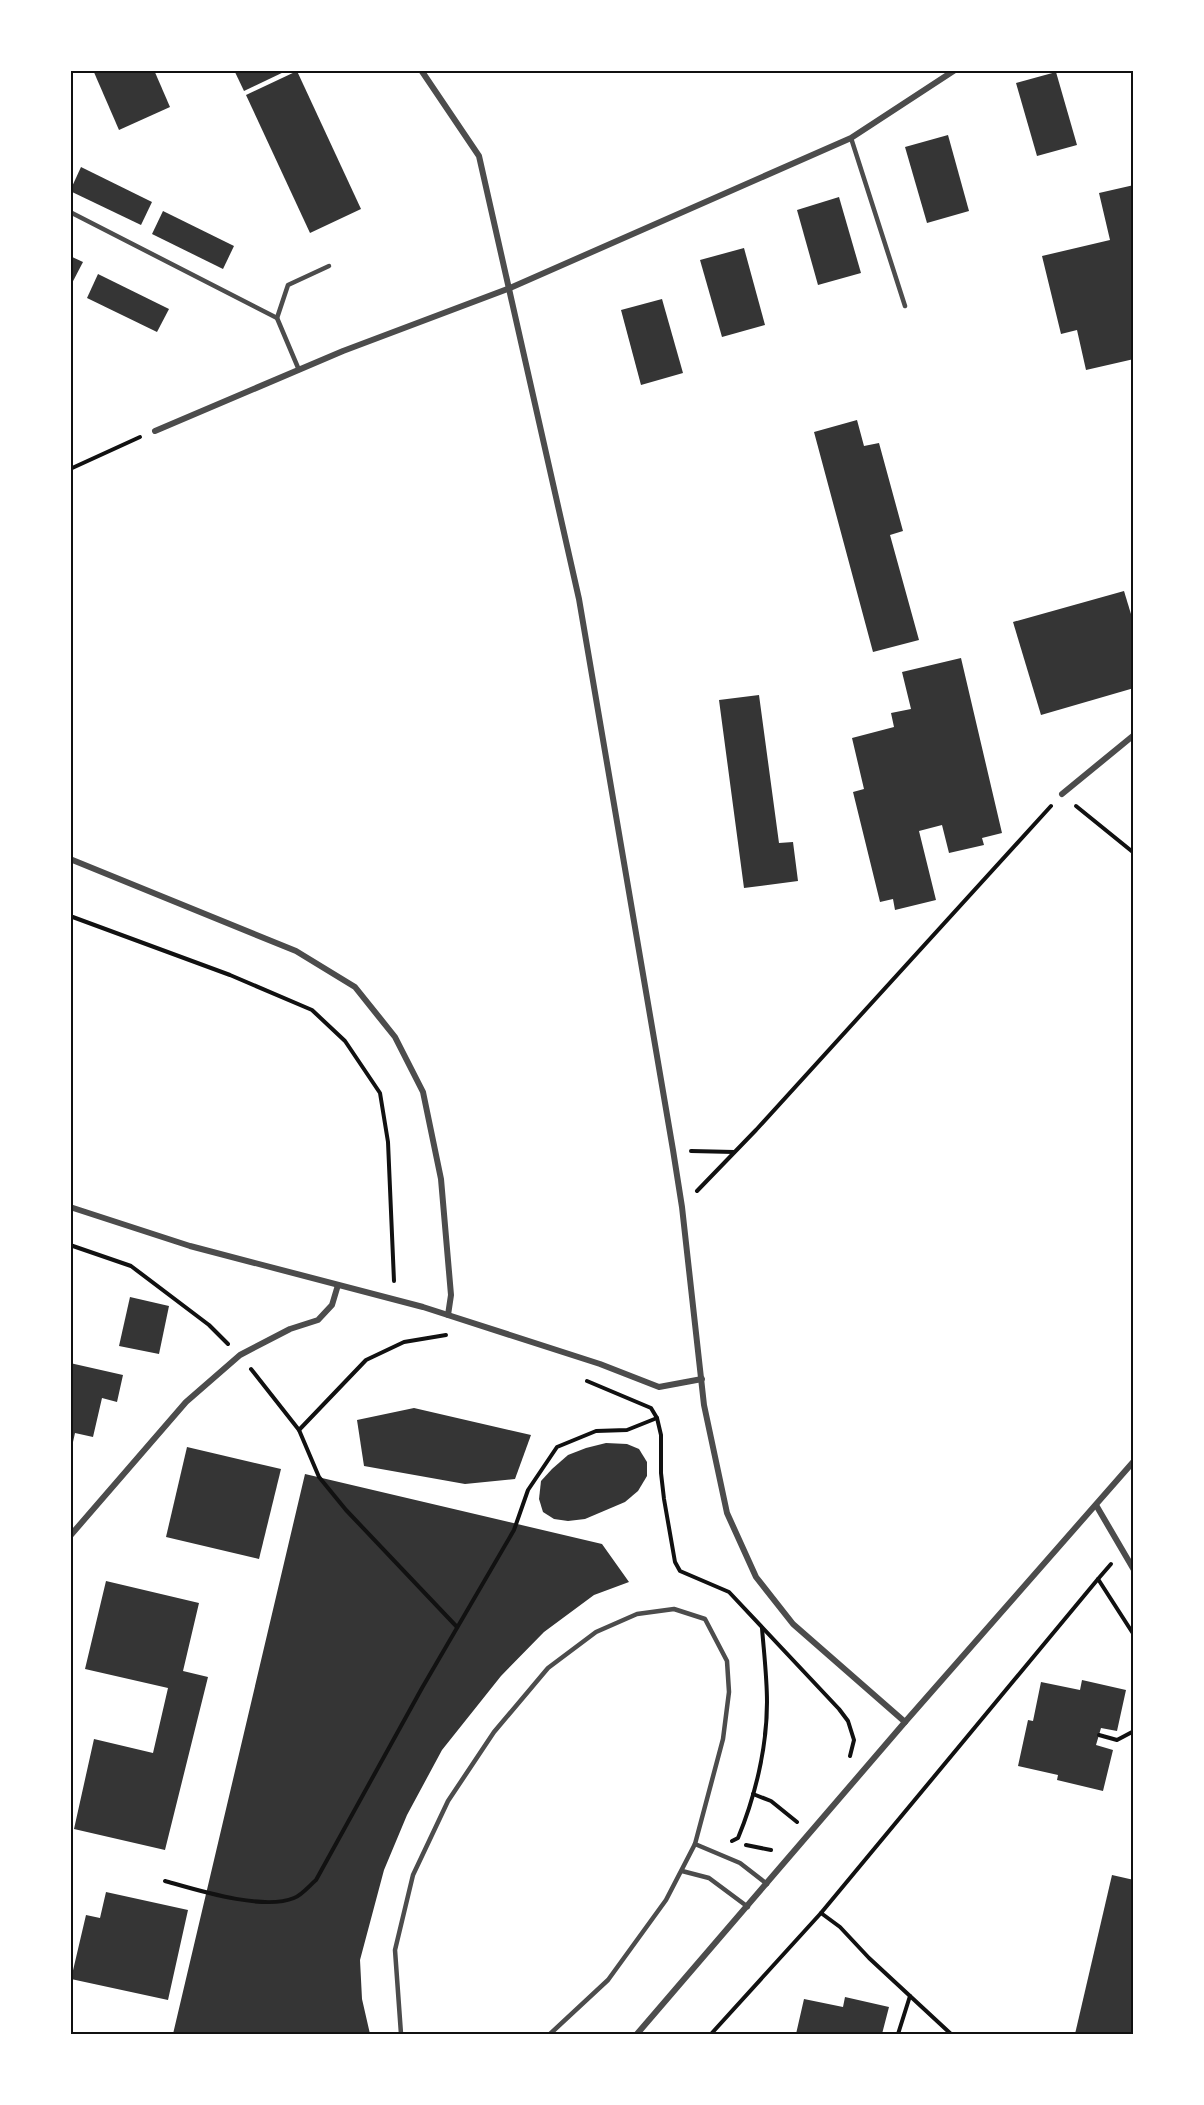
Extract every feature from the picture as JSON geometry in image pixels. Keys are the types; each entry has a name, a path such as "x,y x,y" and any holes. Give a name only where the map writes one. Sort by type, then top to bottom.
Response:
{"street":[{"path":"420,70 479,156 579,599 682,1207 704,1405 727,1513 756,1577 793,1624 905,1722"},
{"path":"155,431 344,351 510,288 850,138 955,70"},
{"path":"1062,794 1134,735"},
{"path":"70,859 297,951 355,987 395,1037 423,1092 441,1179 451,1295 448,1315"},
{"path":"70,1208 190,1246 448,1315 600,1364 659,1387 702,1379"},
{"path":"70,1536 186,1402 240,1355 290,1329 318,1320 332,1305 338,1285"},
{"path":"638,2034 905,1722 1134,1461"},
{"path":"1096,1505 1134,1570"}],"lane":[{"path":"850,138 906,306"},
{"path":"70,212 277,318 299,370"},
{"path":"277,318 288,285 329,266"},
{"path":"401,2034 395,1950 413,1875 448,1802 494,1732 548,1668 596,1632 637,1614 674,1609 705,1619 727,1661 729,1692 723,1739 695,1844 666,1900 608,1980 550,2034"},
{"path":"695,1844 740,1863 767,1884"},
{"path":"682,1871 709,1878 748,1907"}],"path":[{"path":"70,469 155,431"},
{"path":"682,1207 1062,794 1134,853"},
{"path":"70,916 231,975 312,1010 345,1041 380,1094 388,1142 394,1300"},
{"path":"673,1150 735,1152"},
{"path":"70,1245 131,1266 209,1325 240,1355 299,1430 319,1477 346,1510 458,1627"},
{"path":"299,1430 366,1360 404,1342 444,1334 455,1337"},
{"path":"577,1377 651,1408 657,1418 661,1435 664,1499 675,1562 680,1571 729,1592 825,1694 848,1721 854,1740 849,1760"},
{"path":"165,1881 205,1892 268,1903 296,1898 316,1880 513,1530 528,1490 558,1447 596,1431 627,1430 657,1418"},
{"path":"711,2034 821,1913 1098,1579 1134,1635"},
{"path":"762,1627 767,1701 766,1734 753,1794 738,1838 728,1844 746,1845 770,1851 776,1847"},
{"path":"1099,1735 1118,1740 1134,1731"},
{"path":"753,1794 771,1801 800,1824"},
{"path":"794,1830 806,1818"},
{"path":"821,1913 840,1927 868,1958 951,2034"},
{"path":"898,2034 910,1996"}],"building":[{"path":"93,70 154,70 170,107 119,130"},
{"path":"234,70 288,70 244,91"},
{"path":"297,71 361,209 310,233 246,95"},
{"path":"1056,72 1077,145 1037,156 1016,83"},
{"path":"948,135 969,211 927,223 905,147"},
{"path":"81,167 152,202 141,225 70,191"},
{"path":"1134,185 1134,359 1086,370 1077,330 1061,334 1042,256 1110,240 1099,193"},
{"path":"839,197 861,273 818,285 797,210"},
{"path":"163,211 234,246 223,269 152,234"},
{"path":"744,248 765,325 722,337 700,260"},
{"path":"70,256 83,262 70,287"},
{"path":"98,274 169,309 157,332 87,298"},
{"path":"662,299 683,373 641,385 621,310"},
{"path":"857,420 864,446 879,443 903,531 890,535 919,640 873,652 814,432"},
{"path":"1124,591 1134,624 1134,688 1041,715 1013,622"},
{"path":"961,658 1002,833 982,838 984,845 949,853 942,825 919,831 936,900 895,910 893,899 880,902 853,792 864,789 852,738 894,727 891,713 911,709 902,672"},
{"path":"759,695 779,843 793,842 798,881 744,888 719,700"},
{"path":"130,1297 169,1306 159,1354 119,1346"},
{"path":"70,1363 123,1375 117,1402 102,1398 93,1437 75,1433 71,1451"},
{"path":"414,1408 531,1435 515,1479 465,1484 364,1466 357,1420"},
{"path":"606,1443 627,1444 639,1449 647,1462 647,1476 638,1491 625,1502 585,1519 568,1521 554,1519 543,1512 539,1499 541,1481 568,1455"},
{"path":"187,1447 281,1469 259,1559 166,1537"},
{"path":"305,1474 602,1544 629,1582 594,1595 544,1632 501,1676 442,1750 407,1815 384,1870 360,1960 362,1999 370,2034 173,2034"},
{"path":"106,1581 199,1603 183,1671 208,1677 165,1850 74,1829 94,1739 153,1753 168,1688 85,1669"},
{"path":"1082,1680 1126,1690 1117,1731 1101,1728 1096,1745 1113,1750 1103,1791 1057,1780 1058,1775 1018,1766 1028,1720 1033,1721 1041,1682 1080,1690"},
{"path":"1112,1875 1134,1880 1134,2034 1075,2034"},
{"path":"106,1892 188,1910 168,2000 71,1979 86,1915 100,1918"},
{"path":"845,1997 889,2007 882,2034 796,2034 804,1999 843,2007"}]}
